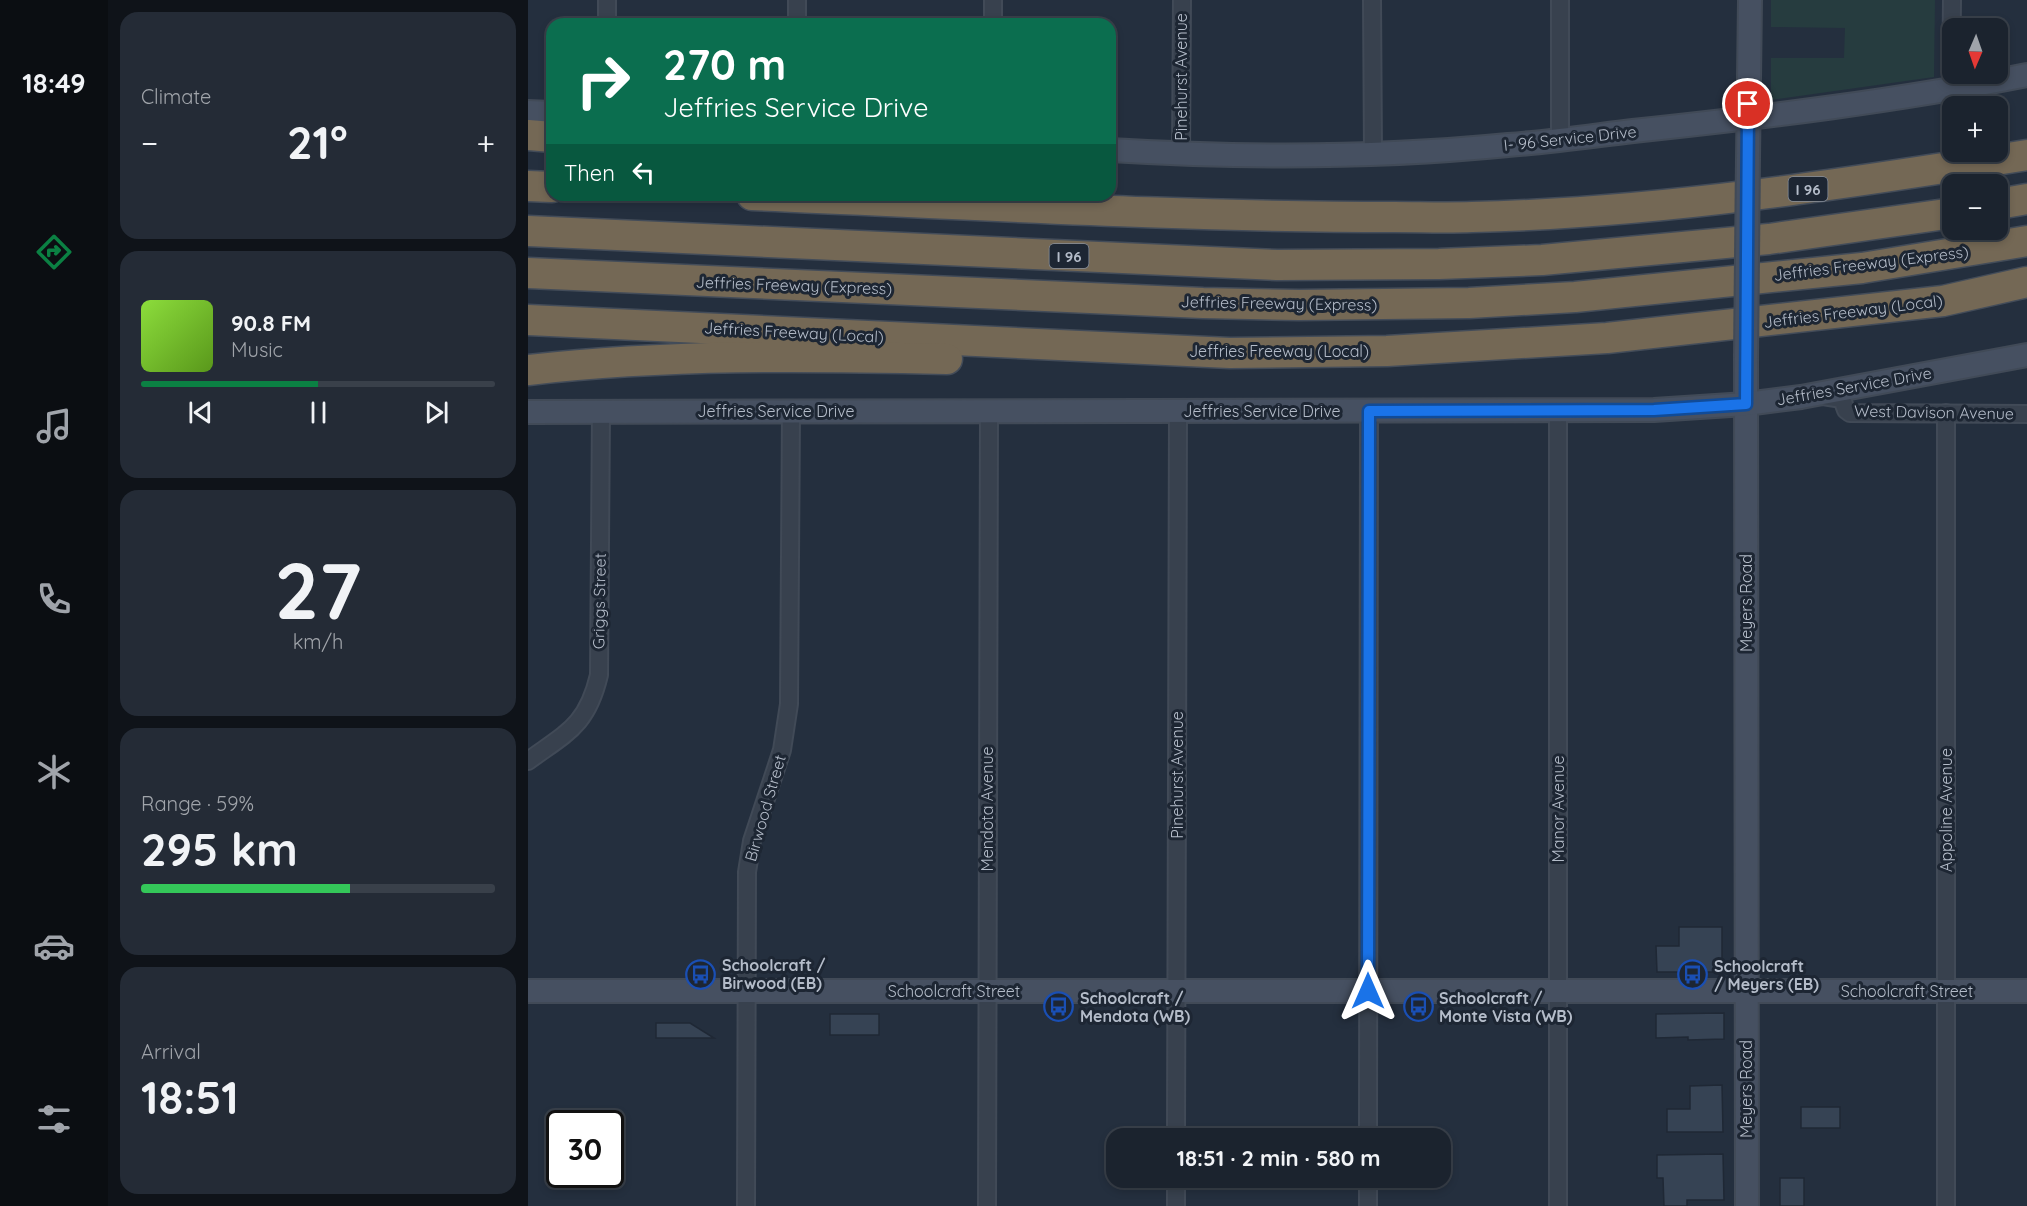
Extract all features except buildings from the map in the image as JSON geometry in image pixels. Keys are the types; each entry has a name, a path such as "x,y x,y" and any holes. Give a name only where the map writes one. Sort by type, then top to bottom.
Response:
{"highway":[{"path":"528,135 546,136"},
{"path":"2008,151 2027,143"},
{"name":"I 96","path":"2008,158 2027,155"},
{"name":"I 96","path":"890,201 1325,218 1472,218 1633,208 1779,193 1983,162"},
{"path":"528,186 546,187"},
{"path":"1116,198 1189,214"},
{"path":"2008,202 2027,199"},
{"name":"I 96","path":"528,231 1277,265 1427,264 1565,258 1769,239 1942,215"},
{"name":"Jeffries Freeway (Express)","path":"528,273 1203,303 1299,305 1469,303 1643,291 1862,268 2027,241"},
{"name":"Jeffries Freeway (Local)","path":"528,320 1230,353 1387,351 1607,338 1943,301 2027,282"},
{"path":"1943,301 2027,291"},
{"path":"528,370 587,363 731,356 800,355 957,359 1068,346"}],"street":[{"path":"607,0 607,18"},
{"path":"797,0 797,18"},
{"path":"993,0 993,18"},
{"name":"Pinehurst Avenue","path":"1181,154 1182,0"},
{"path":"1372,0 1372,154"},
{"path":"1560,0 1560,139"},
{"name":"Meyers Road","path":"1747,1206 1746,358 1750,0"},
{"path":"1951,90 1952,0"},
{"name":"I- 96 Service Drive","path":"1116,150 1276,156 1372,154 1510,145 1748,119 1951,90 2027,75"},
{"path":"528,112 546,113"},
{"name":"Jeffries Service Drive","path":"528,412 1654,410 1746,404 1813,395 2027,355"},
{"name":"West Davison Avenue","path":"1813,395 1842,399 1846,410 1850,413 2027,414"},
{"name":"Griggs Street","path":"528,761 558,741 578,722 588,706 599,675 602,411"},
{"name":"Birwood Street","path":"746,1206 748,859 782,750 789,704 791,411"},
{"name":"Mendota Avenue","path":"987,1206 989,411"},
{"name":"Pinehurst Avenue","path":"1176,1128 1178,411"},
{"path":"1368,1128 1369,411"},
{"name":"Manor Avenue","path":"1558,411 1558,1206"},
{"name":"Appoline Avenue","path":"1946,413 1947,1206"},
{"name":"Schoolcraft Street","path":"528,991 2027,991"},
{"path":"1176,1188 1176,1206"},
{"path":"1368,1188 1368,1206"}],"green space":[{"path":"1771,0 1935,0 1934,77 1771,100 1771,58 1844,58 1845,28 1771,27"}],"place":[{"name":"Schoolcraft / Birwood (EB)","path":"701,974"},
{"name":"Schoolcraft / Meyers (EB)","path":"1693,975"},
{"name":"Schoolcraft / Mendota (WB)","path":"1059,1007"},
{"name":"Schoolcraft / Monte Vista (WB)","path":"1418,1007"}],"route":[{"path":"1368,991 1369,411 1654,410 1746,404 1748,104"}]}
